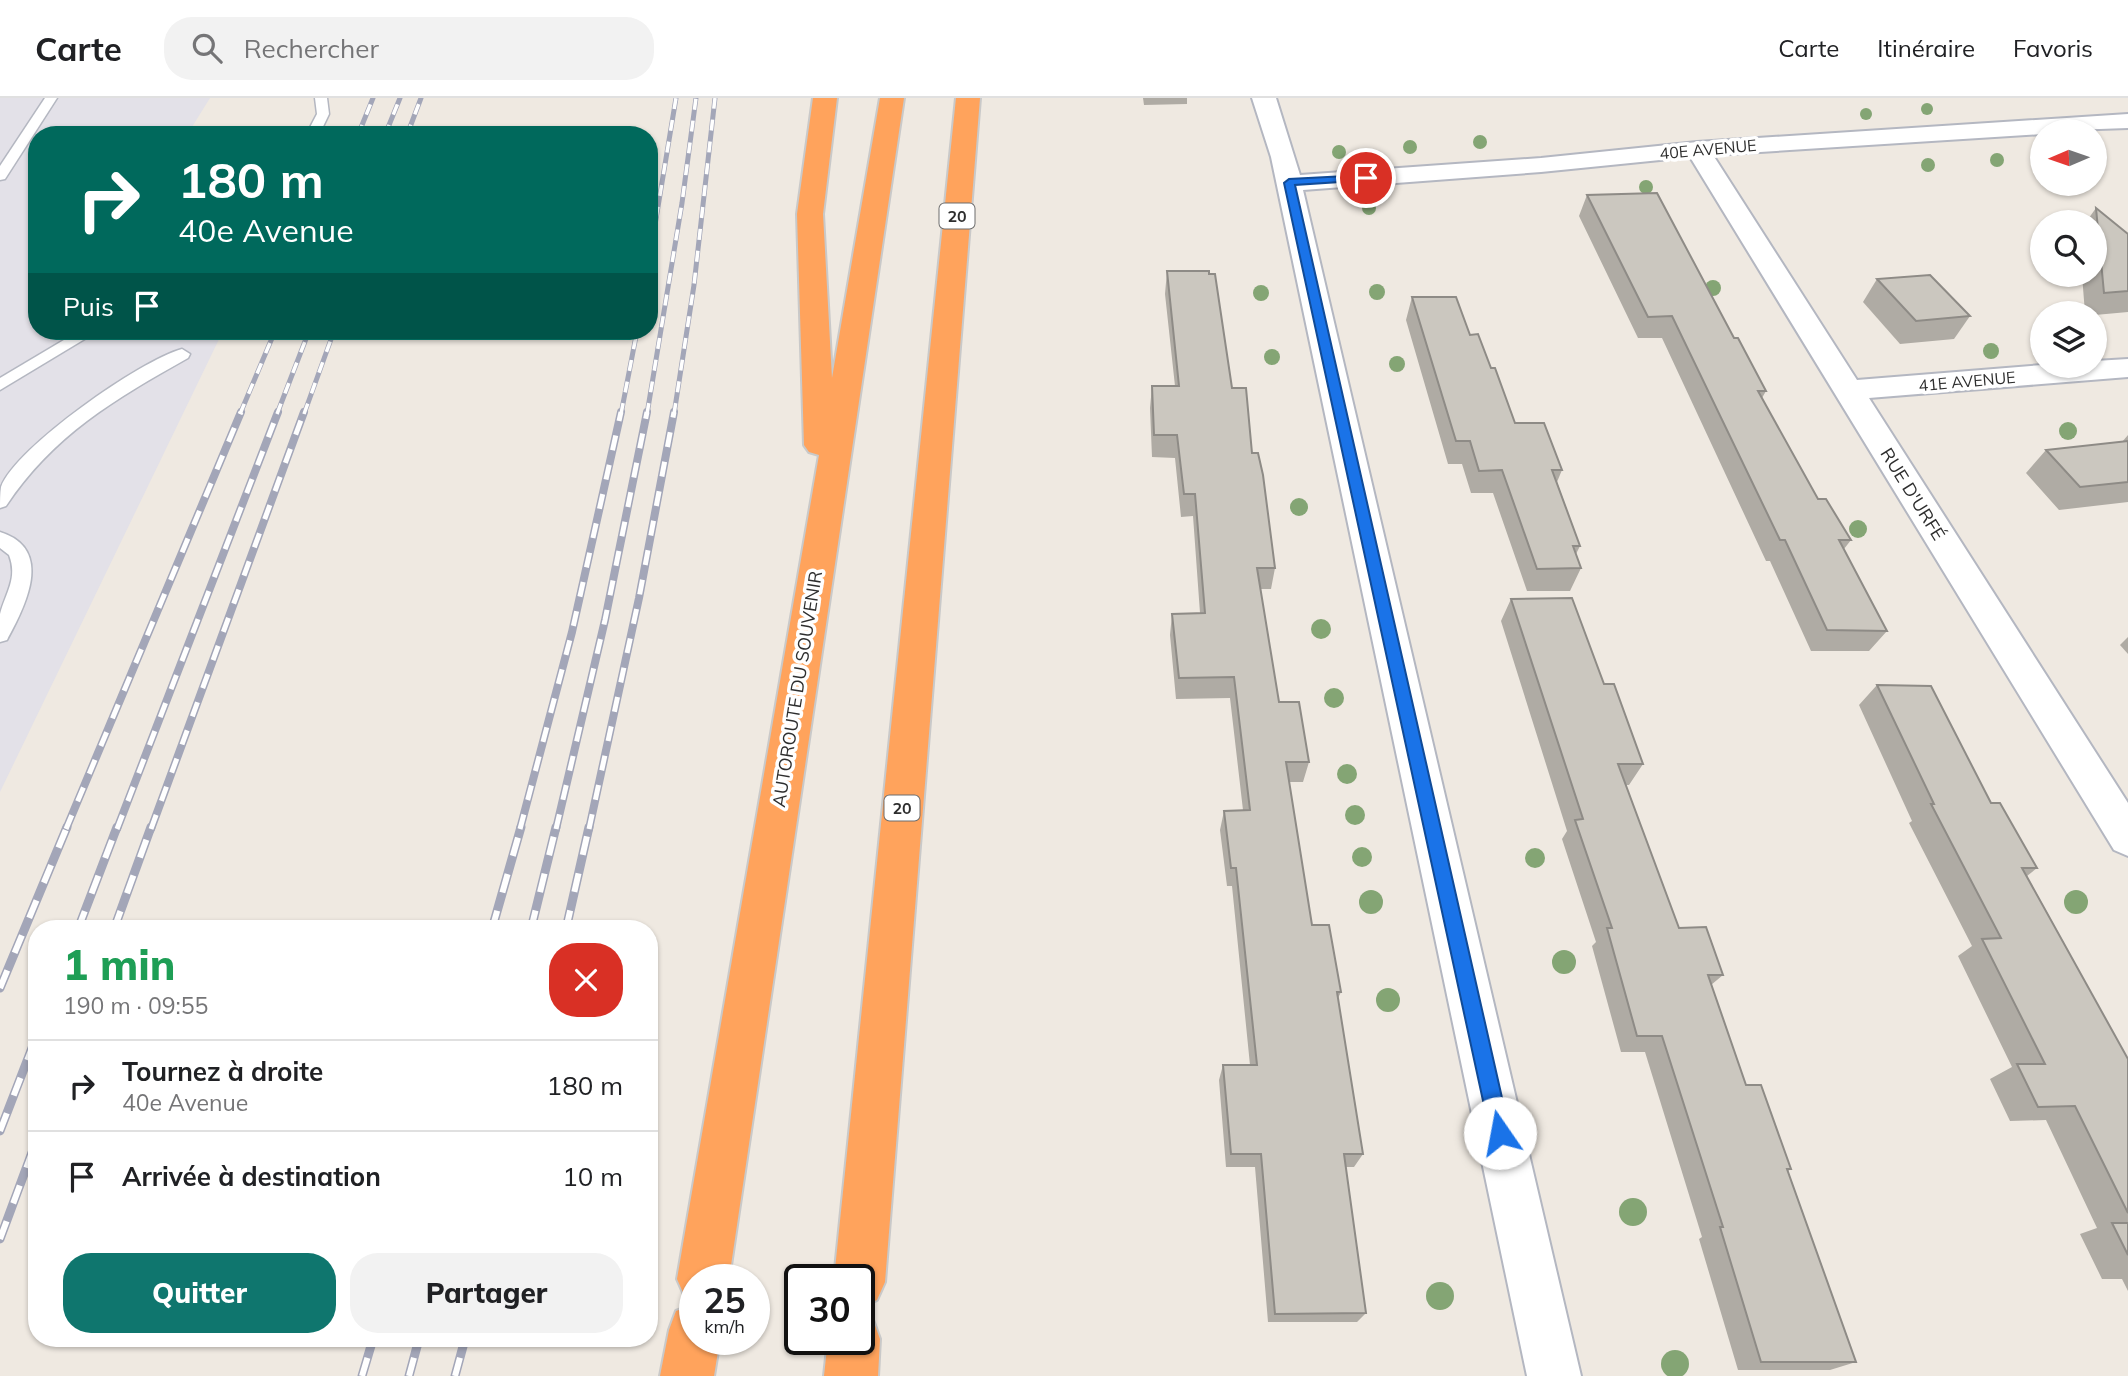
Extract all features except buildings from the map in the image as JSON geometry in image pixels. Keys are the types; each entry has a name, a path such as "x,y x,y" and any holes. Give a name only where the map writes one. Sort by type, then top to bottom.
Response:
{"highway":[{"path":"823,525 810,214 825,98"},
{"name":"AUTOROUTE DU SOUVENIR","path":"705,1264 892,98"},
{"name":"20","path":"861,1264 968,98"},
{"path":"687,1376 691,1355"},
{"path":"851,1376 853,1355"}],"street":[{"path":"1264,98 1289,183 1554,1376"},
{"name":"40E AVENUE","path":"1289,183 1541,165 1697,149 2128,121"},
{"name":"RUE D'URFÉ","path":"1697,149 1848,390 2116,799 2128,838"},
{"name":"41E AVENUE","path":"1848,390 2128,368"}],"lane":[{"path":"33,126 51,98"},
{"path":"317,126 323,114 321,98"},
{"path":"0,176 28,133"},
{"path":"0,385 75,340"},
{"path":"0,502 13,480 57,432 107,397 182,354"},
{"path":"0,539 17,551 22,567 19,594 0,635"}],"shaded area":[{"path":"0,98 210,98 193,126 28,126 28,340 219,340 0,792"}],"railway":[{"path":"362,126 373,98"},
{"path":"389,126 400,98"},
{"path":"410,126 421,98"},
{"path":"658,207 676,98"},
{"path":"647,414 682,203 696,98"},
{"path":"674,414 694,285 715,98"},
{"path":"240,414 271,340"},
{"path":"277,414 306,340"},
{"path":"304,414 331,340"},
{"path":"621,414 635,340"},
{"path":"66,829 241,412"},
{"path":"117,829 278,412"},
{"path":"151,829 304,412"},
{"path":"520,829 572,632 621,412"},
{"path":"556,829 605,620 647,412"},
{"path":"589,829 639,598 674,412"},
{"path":"28,920 67,827"},
{"path":"81,920 117,827"},
{"path":"117,920 151,827"},
{"path":"495,920 521,827"},
{"path":"533,920 556,827"},
{"path":"568,920 589,827"},
{"path":"0,988 28,921"},
{"path":"0,1131 28,1058"},
{"path":"0,1239 28,1163"},
{"path":"362,1376 371,1347"},
{"path":"409,1376 417,1347"},
{"path":"455,1376 463,1347"}],"route":[{"path":"1366,178 1289,183 1500,1133"}]}
